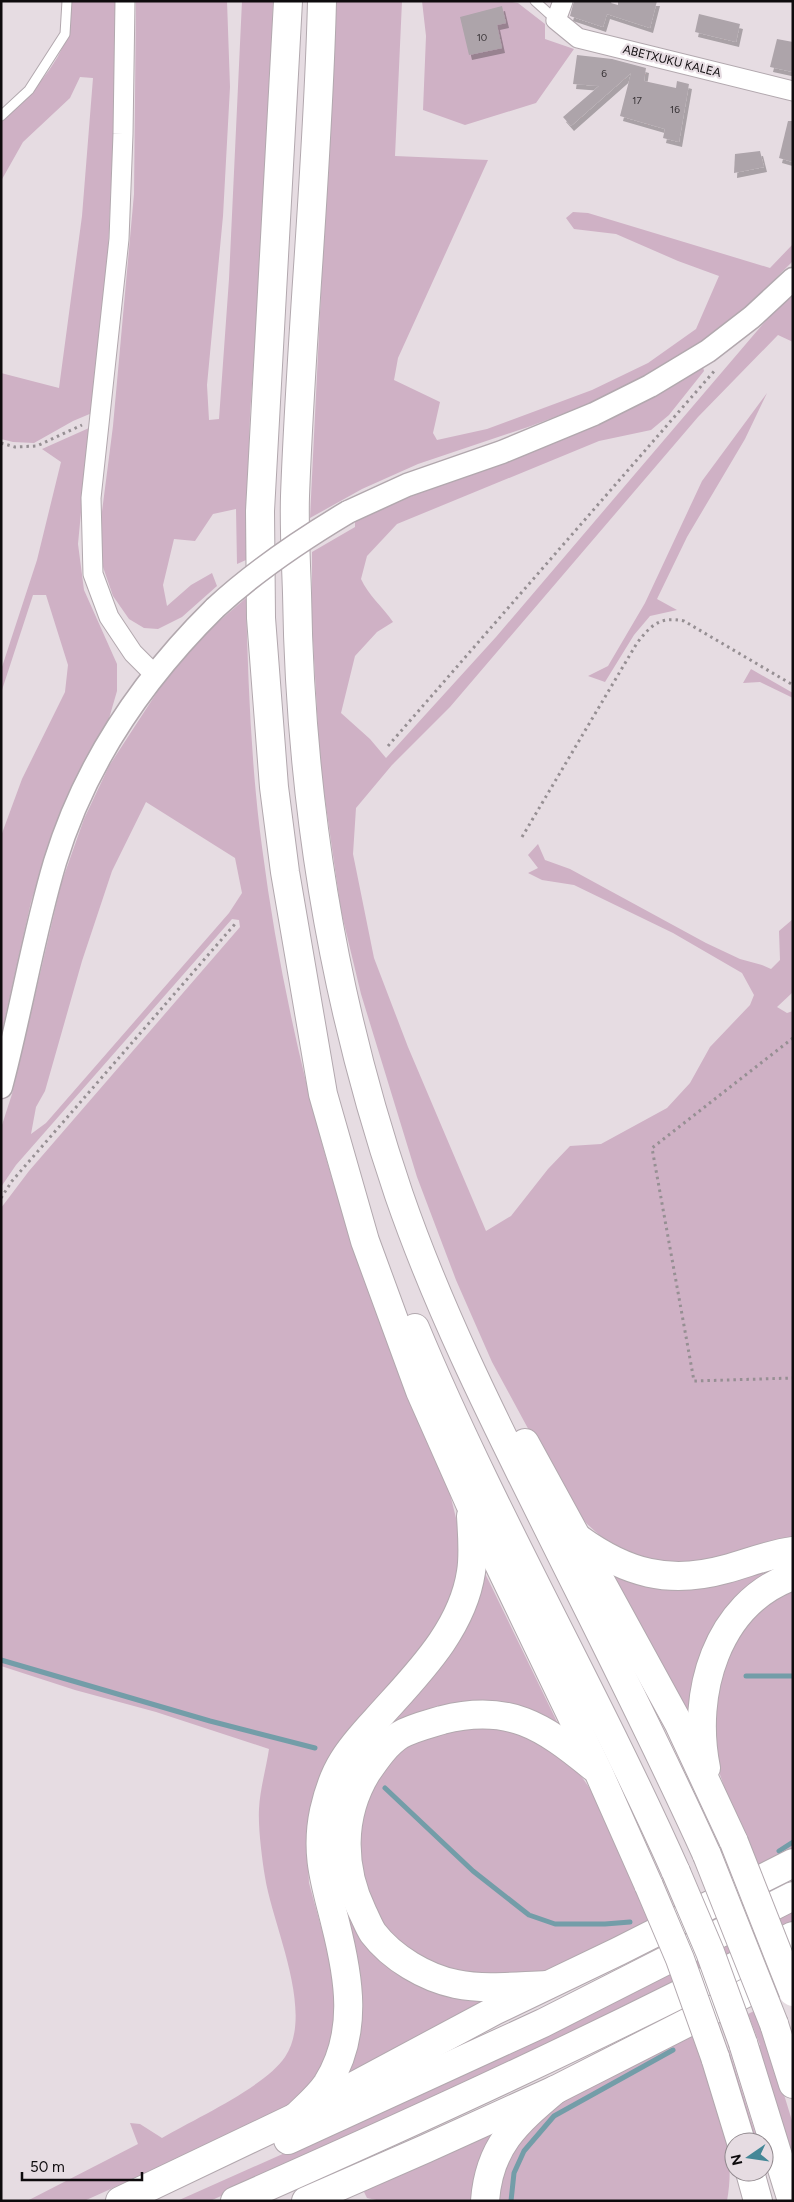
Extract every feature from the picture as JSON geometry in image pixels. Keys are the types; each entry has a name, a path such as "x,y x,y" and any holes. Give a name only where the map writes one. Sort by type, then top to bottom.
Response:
{"highway":[{"path":"288,1 260,511 261,618 274,787 285,872 323,1094 365,1242 420,1391 470,1504 598,1772 649,1886 680,1960 715,2058 738,2132"},
{"path":"322,1 295,500 298,678 315,845 330,933 356,1048 398,1193 418,1246 498,1430 655,1742 707,1855 774,2024 793,2084"},
{"path":"304,979 350,1152 405,1305 446,1400 614,1738 676,1872 710,1952 743,2043 792,2201"},
{"path":"418,1246 679,1724 734,1842 793,1992"},
{"path":"296,2117 326,2084 344,2042 349,2017 349,1991 345,1966 325,1888 320,1860 320,1834 331,1785 342,1761 435,1653 452,1625 462,1604 471,1574 473,1547 470,1504"},
{"path":"576,1537 600,1554 638,1572 665,1576 702,1574 793,1551"},
{"path":"711,1791 704,1758 704,1701 716,1651 726,1630 739,1612 763,1591 793,1576"},
{"path":"547,1985 499,1987 456,1984 426,1973 397,1957 373,1933 357,1901 347,1862 345,1839 348,1817 360,1784 378,1756 399,1736 429,1724 462,1715 491,1713 518,1718 539,1728 568,1747 598,1772"},
{"path":"120,2201 296,2117 452,2033 793,1863"},
{"path":"149,2201 336,2119 542,2023 793,1896"},
{"path":"235,2201 335,2157 542,2060 793,1936"},
{"path":"306,2201 555,2090 793,1969"},
{"path":"485,2201 486,2184 493,2160 505,2138 518,2122 555,2090"},
{"path":"739,2201 740,2182"},
{"path":"753,2182 758,2201"}],"street":[{"path":"125,1 119,240 91,498 93,574 109,617 133,653 154,674"},
{"path":"556,20 563,1"},
{"name":"ABETXUKU KALEA","path":"556,20 578,38 793,91"},
{"path":"1,1087 41,914 62,843 75,808 96,762 122,720 154,674 183,640 250,577 278,556 348,512 407,485 502,452 594,414 650,386 708,351 752,317 793,278"}],"lane":[{"path":"1,116 29,90 65,34 67,1"},
{"path":"535,1 556,20"}],"path":[{"path":"388,746 721,363"},
{"path":"1,443 15,447 37,446 79,426 100,423"},
{"path":"522,836 637,643 648,629 660,621 672,618 684,621 793,685"},
{"path":"1,1198 12,1180 235,924"},
{"path":"793,1038 652,1148 694,1381 793,1378"}],"shaded area":[{"path":"68,1 115,1 114,118 107,276 92,413 73,421 34,443 13,442 1,439 1,373 59,388 82,216 93,78 80,77 70,98 23,142 1,181 1,122 44,77 61,50 67,36 70,21"},
{"path":"136,1 227,1 230,87 223,216 207,385 209,420 219,419 229,279 242,1 273,1 269,135 250,415 246,560 237,564 236,509 213,514 195,541 174,539 163,585 167,606 191,585 212,573 217,586 182,617 158,629 144,628 129,619 113,596 103,567 100,527 113,426 134,194"},
{"path":"333,1 402,1 395,156 488,160 398,358 394,380 440,402 433,433 437,440 487,429 592,390 648,363 696,329 719,276 678,261 616,234 574,229 566,218 573,212 588,213 770,268 793,244 793,261 740,314 687,355 610,396 531,426 418,464 362,489 310,518 330,108"},
{"path":"422,1 506,1 518,3 545,24 545,39 574,49 536,103 465,125 423,110 426,36"},
{"path":"793,292 793,342 778,335 698,417 450,707 392,765 356,808 353,854 374,958 408,1047 486,1231 511,1216 548,1169 570,1146 601,1144 667,1108 690,1083 710,1047 750,1005 754,995 742,973 673,933 574,885 542,880 528,873 538,868 528,855 538,844 545,860 570,869 706,943 740,959 771,969 780,960 779,931 793,919 793,992 777,1007 787,1013 793,1011 793,1542 684,1565 651,1562 616,1550 587,1524 565,1497 492,1362 456,1280 417,1177 361,994 341,911 320,764 312,623 312,552 355,527 355,520 393,503 548,444 624,412 677,384 703,367 704,371 669,415 651,430 599,441 397,524 367,556 361,579 393,622 377,632 355,656 341,713 370,739 386,758 496,637 768,318"},
{"path":"767,393 745,439 687,537 657,599 677,610 650,616 634,635 605,682 588,676 608,666 645,603 702,481"},
{"path":"89,428 78,544 84,590 117,664 117,691 108,722 61,810 31,902 1,1036 1,836 22,779 65,692 68,665 46,595 33,595 1,693 1,670 37,560 61,462 42,449"},
{"path":"246,598 251,723 258,816 273,923 295,1036 323,1147 350,1234 449,1490 457,1522 461,1557 457,1584 442,1621 314,1802 307,1838 309,1883 337,1985 340,2011 322,2070 295,2102 271,2117 84,2201 27,2201 138,2144 130,2123 140,2124 162,2138 246,2091 262,2080 285,2057 293,2038 296,2017 294,1993 269,1897 260,1843 260,1801 269,1749 156,1712 75,1690 1,1666 1,1208 29,1171 240,927 239,920 232,919 16,1165 1,1187 1,1128 12,1094 61,884 84,819 109,766 163,683 196,641","holes":["146,802 235,858 242,893 229,913 46,1123 31,1134 36,1107 45,1091 82,961 112,871"]},
{"path":"751,669 793,693 793,698 760,682 743,683"},
{"path":"793,1558 770,1576 691,1729 607,1568"},
{"path":"481,1565 560,1728 446,1708 354,1777 360,1931 498,1998 340,2082 344,1925 340,1787"},
{"path":"793,1587 793,1851 758,1870 734,1815 717,1766 713,1718 729,1649 749,1618"},
{"path":"508,1726 556,1750 571,1764 586,1783 612,1829 654,1922 584,1955 540,1973 467,1974 431,1965 387,1936 353,1862 357,1820 389,1759 422,1737 449,1728"},
{"path":"793,1909 793,1924 419,2107 210,2201 177,2201 413,2096"},
{"path":"754,2011 764,2039 767,2039 793,2124 793,2165 756,2046 760,2045 748,2014"},
{"path":"694,2032 722,2115 725,2132 724,2182 730,2182 727,2201 497,2201 502,2166 519,2136 570,2093"},
{"path":"729,2050 755,2132 749,2132 724,2053"},
{"path":"494,2131 475,2201 381,2201 367,2198 364,2192 367,2187"}],"building":[{"path":"574,1 612,1 611,3 618,5 618,1 657,1 650,28 607,14 603,27 570,16"},
{"path":"502,6 506,23 497,25 502,48 469,55 460,17"},
{"path":"699,14 740,24 736,42 695,32"},
{"path":"777,39 793,42 793,72 770,67"},
{"path":"577,55 612,59 646,68 644,81 676,88 677,81 689,84 679,142 663,138 665,129 620,116 631,73 571,126 563,117 599,86 573,84"},
{"path":"788,121 793,121 793,162 779,158"},
{"path":"760,151 764,167 734,173 735,154"}],"waterway":[{"path":"1,1660 210,1721 315,1748"},
{"path":"746,1676 793,1676"},
{"path":"385,1788 473,1871 529,1915 555,1924 630,1922"},
{"path":"779,1851 793,1842"},
{"path":"511,2201 514,2173 524,2151 554,2116 673,2050"}]}
